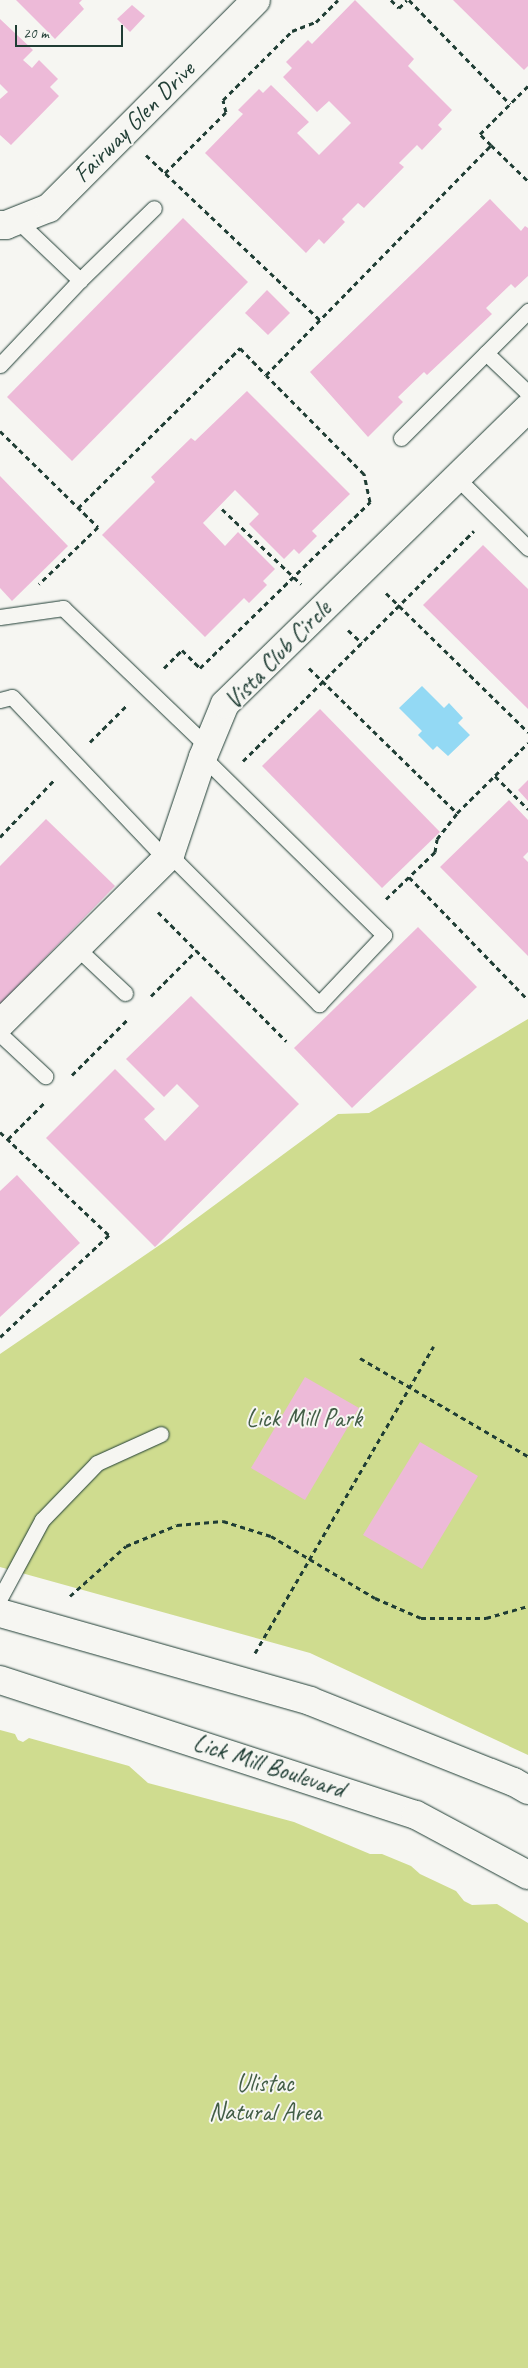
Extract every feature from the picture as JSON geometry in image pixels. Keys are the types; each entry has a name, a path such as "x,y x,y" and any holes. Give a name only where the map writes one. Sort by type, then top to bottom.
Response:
{"street":[{"name":"Fairway Glen Drive","path":"9,223 48,208 256,0"},
{"name":"Vista Club Circle","path":"0,1024 168,857 205,752 225,704 284,644 458,478 528,408"},
{"path":"0,1613 310,1701 514,1782 528,1790"},
{"name":"Lick Mill Boulevard","path":"0,1680 416,1815 528,1875"}],"lane":[{"path":"0,365 80,280 154,208"},
{"path":"9,223 80,280"},
{"path":"401,438 528,311"},
{"path":"486,353 528,394"},
{"path":"458,478 528,548"},
{"path":"0,700 12,697 72,761 318,1004 384,935 225,779 205,752 145,686 63,608 3,616"},
{"path":"77,948 125,993"},
{"path":"0,1034 45,1076"},
{"path":"0,1598 42,1520 97,1462 161,1434"}],"path":[{"path":"320,320 165,173 226,112 224,100 292,31 316,22 338,0"},
{"path":"392,0 399,8 408,0 510,104"},
{"path":"528,86 480,134 528,181"},
{"path":"266,375 491,145"},
{"path":"0,837 182,650 200,668 370,502 364,474 240,348 78,508"},
{"path":"0,431 98,527 3,616"},
{"path":"222,509 324,606"},
{"path":"225,779 492,512"},
{"path":"363,569 528,732"},
{"path":"284,644 457,813"},
{"path":"366,918 435,852 437,839 457,813 528,743"},
{"path":"495,776 528,809"},
{"path":"409,877 528,1000"},
{"path":"136,890 286,1040"},
{"path":"148,999 197,950"},
{"path":"71,1076 134,1013"},
{"path":"8,1139 50,1097"},
{"path":"0,1132 109,1235 0,1338"},
{"path":"239,1682 434,1346"},
{"path":"360,1358 528,1456"},
{"path":"70,1596 126,1546 177,1525 223,1521 271,1536 375,1598 421,1618 486,1618 528,1606"}],"green space":[{"name":"Lick Mill Park","path":"528,1019 528,1755 310,1653 0,1567 0,1354 170,1238 338,1114 369,1113"},
{"name":"Ulistac Natural Area","path":"0,1730 15,1734 18,1740 23,1742 29,1738 129,1766 148,1783 294,1822 370,1854 382,1854 411,1866 420,1874 456,1891 464,1901 472,1905 497,1904 528,1923 528,2368 0,2368"}],"water":[{"path":"422,686 444,708 449,703 463,718 458,723 470,735 448,756 437,746 433,750 418,735 422,731 399,708"}],"building":[{"path":"16,0 82,0 79,3 84,9 55,39"},
{"path":"355,0 414,59 408,66 452,110 438,125 442,129 422,150 417,145 399,163 404,167 364,208 358,203 342,219 345,222 324,244 319,239 306,253 205,153 243,114 238,110 259,89 263,93 271,85 309,122 297,133 319,155 351,123 329,101 317,112 283,77 292,68 286,62 308,40 312,44"},
{"path":"453,0 528,0 528,66 524,70"},
{"path":"132,5 145,16 130,32 117,19"},
{"path":"0,19 33,50 23,60 32,68 39,60 58,79 50,87 59,96 11,145 0,135 0,99 8,92 0,84"},
{"path":"490,199 521,231 525,226 528,228 528,276 515,288 511,284 486,308 492,314 427,375 424,372 398,397 403,402 368,437 310,372"},
{"path":"183,218 248,282 72,461 7,397"},
{"path":"267,290 290,313 268,335 245,313"},
{"path":"247,391 350,494 312,531 317,536 299,554 294,549 284,559 249,524 259,514 235,490 203,523 225,546 238,532 275,569 263,581 267,585 249,603 244,598 205,637 102,535 155,482 151,477 191,438 195,441"},
{"path":"0,476 68,546 12,601 0,588"},
{"path":"483,545 528,589 528,709 423,605"},
{"path":"320,709 440,832 382,888 262,766"},
{"path":"528,780 528,801 518,790"},
{"path":"509,800 528,820 528,852 523,857 528,862 528,956 440,867"},
{"path":"46,819 115,886 0,1004 0,866"},
{"path":"418,927 477,987 352,1108 294,1048"},
{"path":"191,996 299,1104 155,1247 46,1138 115,1069 155,1109 144,1119 165,1141 199,1106 177,1084 164,1097 126,1059"},
{"path":"17,1175 80,1243 0,1317 0,1191"},
{"path":"305,1377 359,1408 305,1500 251,1468"},
{"path":"420,1442 478,1476 422,1569 363,1535"}]}
